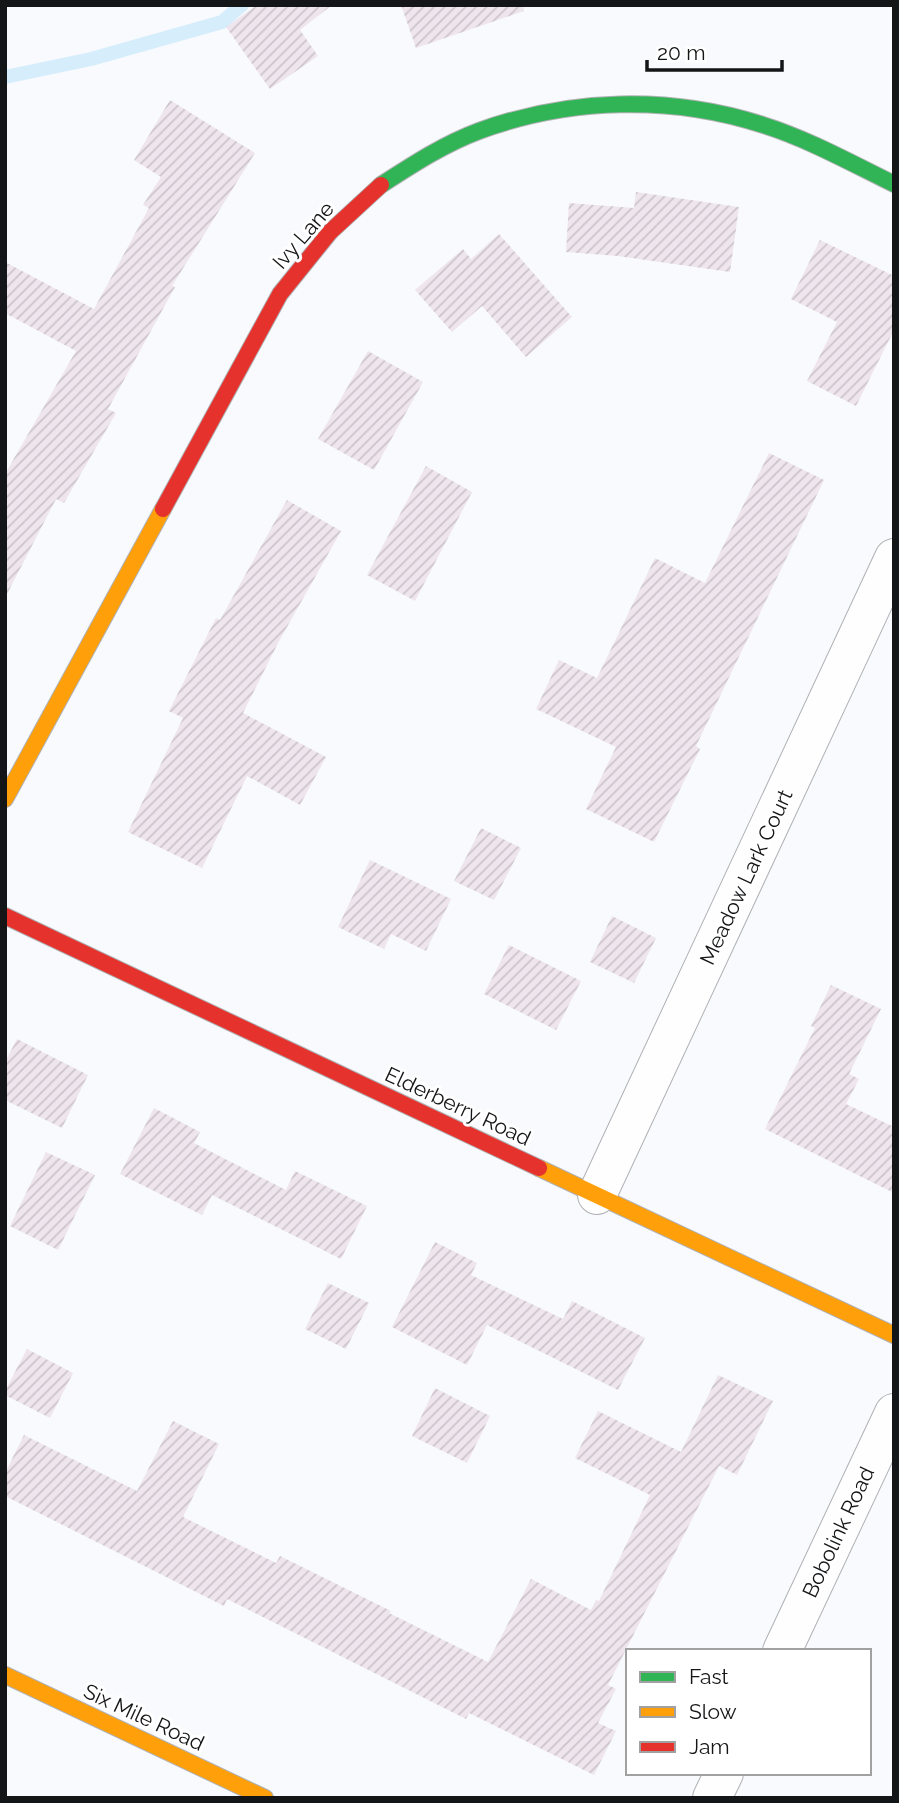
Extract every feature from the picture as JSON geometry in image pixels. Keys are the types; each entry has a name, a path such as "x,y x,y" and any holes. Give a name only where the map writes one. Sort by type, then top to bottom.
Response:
{"street":[{"name":"Ivy Lane","path":"5,799 281,294 316,246 365,197 422,158 483,129 541,111 609,103 677,105 745,119 801,141 894,184"},
{"name":"Meadow Lark Court","path":"597,1195 894,558"},
{"name":"Elderberry Road","path":"5,916 894,1335"},
{"name":"Bobolink Road","path":"783,1649 894,1413"},
{"name":"Six Mile Road","path":"5,1675 265,1798"},
{"path":"712,1798 723,1775"}],"building":[{"path":"257,5 332,5 300,30 318,56 270,89 226,27"},
{"path":"401,5 523,5 524,11 416,48"},
{"path":"170,100 255,153 172,286 175,287 108,409 116,413 64,503 56,499 5,598 5,474 76,351 5,313 5,262 94,309 149,208 143,205 161,177 134,160"},
{"path":"636,192 739,207 730,272 618,256 566,252 569,203 634,208"},
{"path":"499,234 572,317 526,357 482,306 452,332 415,290 463,249 471,259"},
{"path":"820,240 894,276 894,330 856,406 807,381 837,322 791,299"},
{"path":"368,351 423,382 374,470 318,439"},
{"path":"769,453 824,480 696,746 700,749 654,842 586,809 616,747 536,709 559,660 597,678 655,558 705,583"},
{"path":"426,466 472,492 415,601 367,575"},
{"path":"287,500 341,531 278,643 243,713 326,757 300,805 247,776 202,868 128,832 183,718 169,711 216,618 220,620"},
{"path":"481,828 521,848 494,900 454,881"},
{"path":"370,860 451,899 426,951 391,934 384,949 338,927"},
{"path":"612,916 656,938 634,983 590,962"},
{"path":"509,945 581,981 556,1030 484,994"},
{"path":"831,985 881,1009 849,1074 859,1079 846,1104 894,1127 894,1193 765,1129 815,1028 811,1026"},
{"path":"17,1039 88,1075 62,1128 5,1100 5,1062"},
{"path":"154,1108 200,1132 194,1143 286,1190 295,1171 367,1206 341,1259 212,1195 202,1215 120,1174"},
{"path":"46,1152 95,1175 58,1250 10,1226"},
{"path":"435,1242 477,1263 471,1275 563,1319 572,1301 645,1338 618,1390 487,1325 467,1365 392,1327"},
{"path":"328,1283 369,1303 346,1349 305,1329"},
{"path":"27,1349 73,1373 50,1418 5,1395"},
{"path":"718,1375 773,1401 737,1475 719,1466 608,1685 616,1689 598,1723 616,1731 594,1775 469,1713 466,1719 227,1599 224,1606 5,1496 5,1473 24,1435 137,1491 173,1421 219,1444 183,1517 276,1563 280,1556 488,1662 531,1579 591,1610 596,1600 599,1601 650,1495 575,1458 598,1411 681,1452"},
{"path":"435,1388 490,1416 467,1463 412,1436"}],"waterway":[{"path":"5,77 91,59 222,22 242,5"}],"traffic: fast":[{"path":"381,185 441,149 479,131 548,112 620,104 692,109 763,125 813,144 894,184"}],"traffic: slow":[{"path":"5,799 163,509"},
{"path":"539,1168 894,1335"},
{"path":"5,1675 265,1798"}],"traffic: jam":[{"path":"163,509 280,294 330,232 381,185"},
{"path":"5,916 539,1168"}]}
